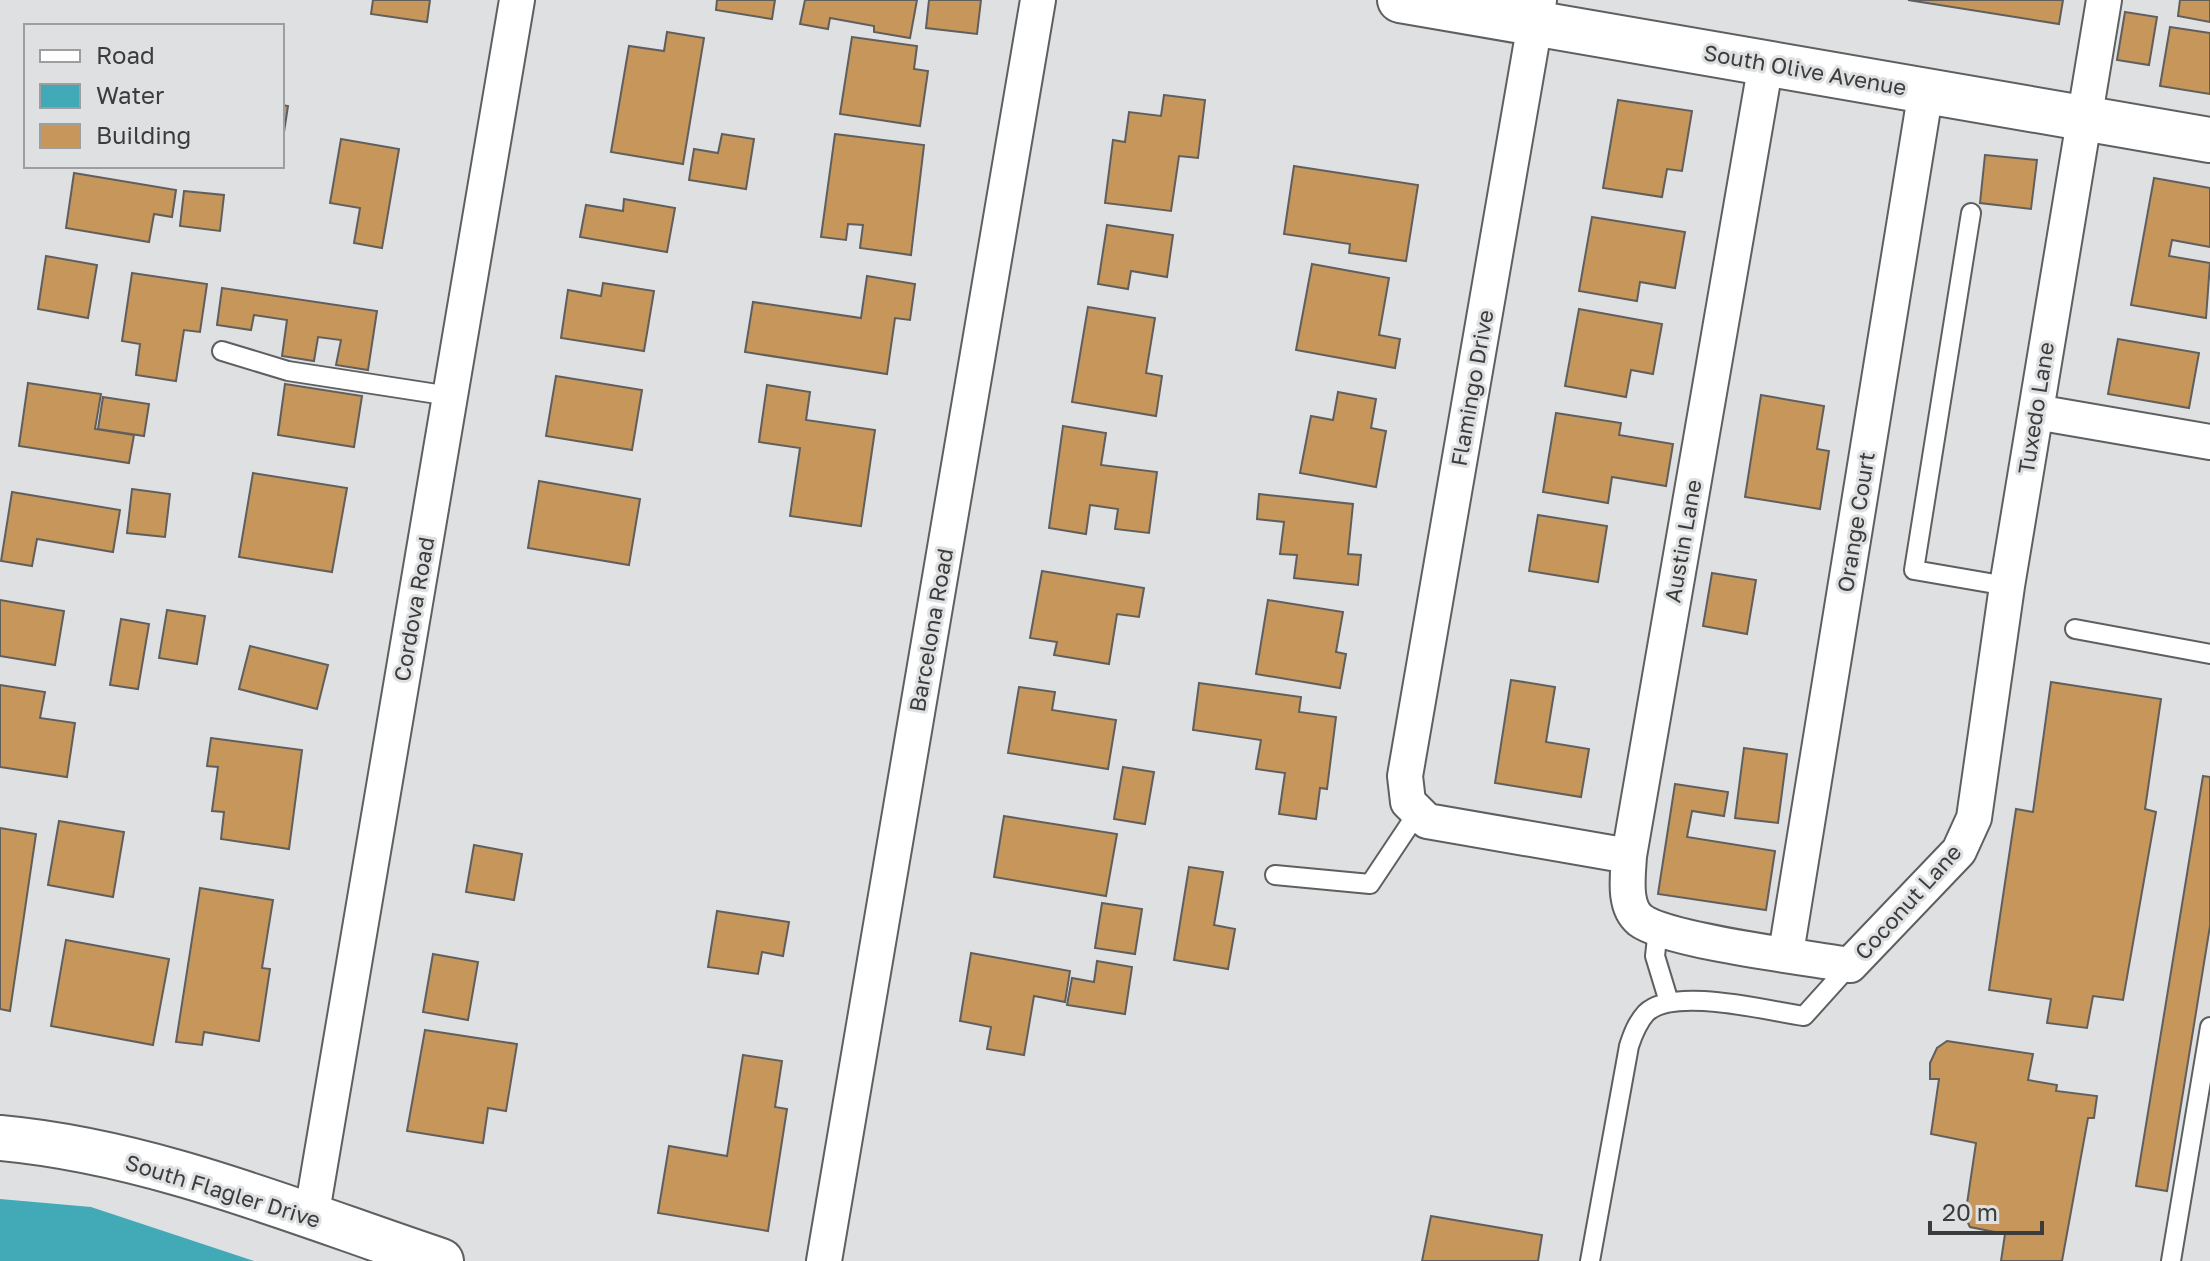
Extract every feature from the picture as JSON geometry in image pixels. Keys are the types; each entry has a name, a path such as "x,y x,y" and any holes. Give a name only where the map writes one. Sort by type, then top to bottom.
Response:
{"street":[{"name":"Cordova Road","path":"311,1218 517,0"},
{"name":"Barcelona Road","path":"824,1261 1038,0"},
{"name":"South Olive Avenue","path":"1400,0 1537,12 1766,63 2210,140"},
{"name":"Tuxedo Lane","path":"1974,818 2007,586 2104,0"},
{"name":"Flamingo Drive","path":"1418,812 1408,802 1405,776 1537,12"},
{"name":"Austin Lane","path":"1733,945 1670,934 1639,920 1628,898 1629,856 1766,63"},
{"name":"Orange Court","path":"1786,953 1926,90"},
{"path":"2036,412 2210,442"},
{"path":"1418,812 1427,821 1629,856"},
{"name":"Coconut Lane","path":"1733,945 1850,965 1959,851 1974,818"},
{"name":"South Flagler Drive","path":"0,1138 138,1162 211,1182 441,1261"}],"lane":[{"path":"1971,213 1914,570 2007,586"},
{"path":"222,351 288,371 450,396"},
{"path":"2075,629 2210,654"},
{"path":"1275,875 1370,884 1418,812"},
{"path":"1658,929 1655,956 1669,1002"},
{"path":"1590,1261 1634,1030 1647,1011 1669,1002 1690,1000 1804,1016 1850,965"},
{"path":"2171,1261 2210,1027"}],"water":[{"path":"0,1199 91,1207 254,1261 0,1261"}],"building":[{"path":"373,0 430,0 427,22 371,14"},
{"path":"717,0 775,0 772,19 716,10"},
{"path":"805,0 917,0 910,38 874,32 874,26 830,18 828,29 800,24"},
{"path":"929,0 981,0 977,34 926,28"},
{"path":"1908,0 2063,0 2059,24"},
{"path":"2180,0 2210,0 2210,22 2178,16"},
{"path":"2125,12 2157,17 2149,65 2117,60"},
{"path":"2170,27 2210,33 2210,94 2160,86"},
{"path":"667,32 704,38 683,164 611,152 629,46 664,51"},
{"path":"852,37 917,46 914,69 928,71 920,126 840,114"},
{"path":"1164,95 1205,100 1198,158 1179,156 1171,211 1105,203 1113,140 1125,142 1129,112 1161,116"},
{"path":"1618,100 1692,111 1682,171 1667,169 1662,197 1603,188"},
{"path":"284,105 288,106 284,132"},
{"path":"722,134 754,139 746,189 689,180 694,149 718,153"},
{"path":"835,134 924,145 911,255 860,248 863,225 848,224 846,240 821,237"},
{"path":"341,139 399,149 382,248 354,243 360,208 330,203"},
{"path":"1985,155 2037,160 2031,209 1980,203"},
{"path":"1294,166 1418,185 1406,261 1349,253 1350,244 1284,234"},
{"path":"74,173 176,190 172,217 154,214 149,242 66,228"},
{"path":"2154,178 2210,188 2210,247 2172,240 2169,256 2210,263 2206,318 2131,305"},
{"path":"184,191 224,195 220,231 180,226"},
{"path":"624,199 675,208 667,252 580,237 586,205 623,211"},
{"path":"1592,217 1685,232 1675,288 1640,282 1637,301 1579,291"},
{"path":"1107,225 1173,235 1167,277 1131,271 1128,289 1098,284"},
{"path":"46,256 97,265 88,318 38,309"},
{"path":"1312,264 1389,278 1379,335 1400,339 1395,368 1296,350"},
{"path":"132,273 207,284 200,332 184,330 176,381 136,375 140,344 122,341"},
{"path":"867,276 915,284 910,320 895,318 887,374 745,352 753,302 861,318"},
{"path":"603,283 654,291 644,351 561,338 568,290 601,296"},
{"path":"222,288 377,311 368,370 336,365 341,340 318,337 314,361 282,356 287,320 254,315 251,330 217,325"},
{"path":"1088,307 1155,318 1146,373 1162,376 1156,416 1072,402"},
{"path":"1579,309 1662,324 1653,374 1631,370 1626,397 1565,386"},
{"path":"2118,339 2199,353 2189,408 2108,394"},
{"path":"556,376 642,390 632,450 546,436"},
{"path":"28,383 101,394 95,429 134,435 129,463 19,446"},
{"path":"285,384 362,396 354,447 278,435"},
{"path":"767,385 810,392 806,420 875,430 861,526 790,516 800,448 759,442"},
{"path":"1338,392 1376,399 1371,428 1386,431 1376,487 1300,473 1311,416 1333,420"},
{"path":"1761,395 1824,406 1817,449 1829,451 1820,509 1745,497"},
{"path":"103,397 149,404 144,436 98,429"},
{"path":"1556,413 1621,423 1619,435 1673,444 1666,486 1612,477 1608,503 1543,492"},
{"path":"1063,426 1106,433 1101,465 1157,472 1149,533 1115,529 1118,509 1090,505 1086,534 1049,528"},
{"path":"253,473 347,488 332,572 239,557"},
{"path":"539,481 640,499 629,565 528,548"},
{"path":"132,489 170,494 165,537 127,533"},
{"path":"12,492 120,510 113,552 37,539 32,566 1,561"},
{"path":"1259,494 1353,504 1348,554 1361,555 1358,585 1294,578 1297,555 1280,554 1284,522 1257,519"},
{"path":"1538,515 1607,526 1598,582 1529,571"},
{"path":"1042,571 1144,588 1139,617 1117,614 1109,664 1054,655 1057,642 1030,638"},
{"path":"1712,573 1756,580 1747,634 1703,626"},
{"path":"0,600 64,611 55,665 0,656"},
{"path":"1268,600 1343,612 1336,652 1346,654 1340,688 1256,674"},
{"path":"167,610 205,616 197,664 159,658"},
{"path":"121,619 149,624 138,689 110,685"},
{"path":"250,646 328,665 317,709 239,689"},
{"path":"1511,680 1555,687 1546,742 1589,749 1581,797 1495,783"},
{"path":"2051,682 2161,699 2145,809 2156,812 2123,1000 2093,996 2087,1028 2047,1023 2051,999 1989,990 2016,809 2033,812"},
{"path":"1199,683 1301,697 1299,712 1336,717 1327,789 1320,788 1316,819 1279,814 1285,773 1256,769 1261,740 1193,730"},
{"path":"0,685 45,692 40,718 75,723 67,777 0,767"},
{"path":"1019,687 1055,692 1052,710 1116,720 1108,769 1008,753"},
{"path":"211,738 302,750 289,849 221,839 224,812 212,811 218,767 207,766"},
{"path":"1744,748 1787,754 1778,823 1735,818"},
{"path":"1123,767 1154,772 1145,824 1114,819"},
{"path":"2203,776 2210,777 2210,926 2167,1191 2136,1186"},
{"path":"1675,784 1728,792 1724,816 1692,811 1687,837 1775,851 1766,910 1658,894"},
{"path":"1004,816 1117,834 1106,896 994,877"},
{"path":"59,821 124,832 113,897 48,885"},
{"path":"0,828 36,834 10,1011 0,1009"},
{"path":"474,845 522,854 514,900 466,892"},
{"path":"1189,867 1223,872 1214,925 1235,929 1228,969 1174,960"},
{"path":"200,888 273,900 262,968 270,969 259,1041 204,1032 202,1045 176,1042"},
{"path":"1102,903 1142,909 1135,954 1095,948"},
{"path":"717,911 789,922 783,956 762,952 758,974 708,967"},
{"path":"66,940 169,959 153,1045 51,1026"},
{"path":"971,953 1070,971 1065,1002 1034,996 1024,1055 987,1049 991,1027 960,1021"},
{"path":"433,954 478,962 468,1020 423,1012"},
{"path":"1097,961 1132,967 1125,1014 1067,1005 1072,978 1094,982"},
{"path":"425,1030 517,1044 506,1111 488,1108 483,1143 407,1131"},
{"path":"1947,1041 2033,1054 2028,1080 2057,1085 2056,1091 2097,1096 2094,1118 2088,1118 2062,1261 2001,1261 2005,1234 1970,1227 1965,1217 1976,1143 1931,1134 1939,1079 1930,1079 1930,1063 1937,1048"},
{"path":"743,1055 782,1061 775,1107 787,1109 768,1231 658,1213 669,1146 727,1156"},
{"path":"1431,1216 1542,1235 1538,1261 1422,1261"}]}
